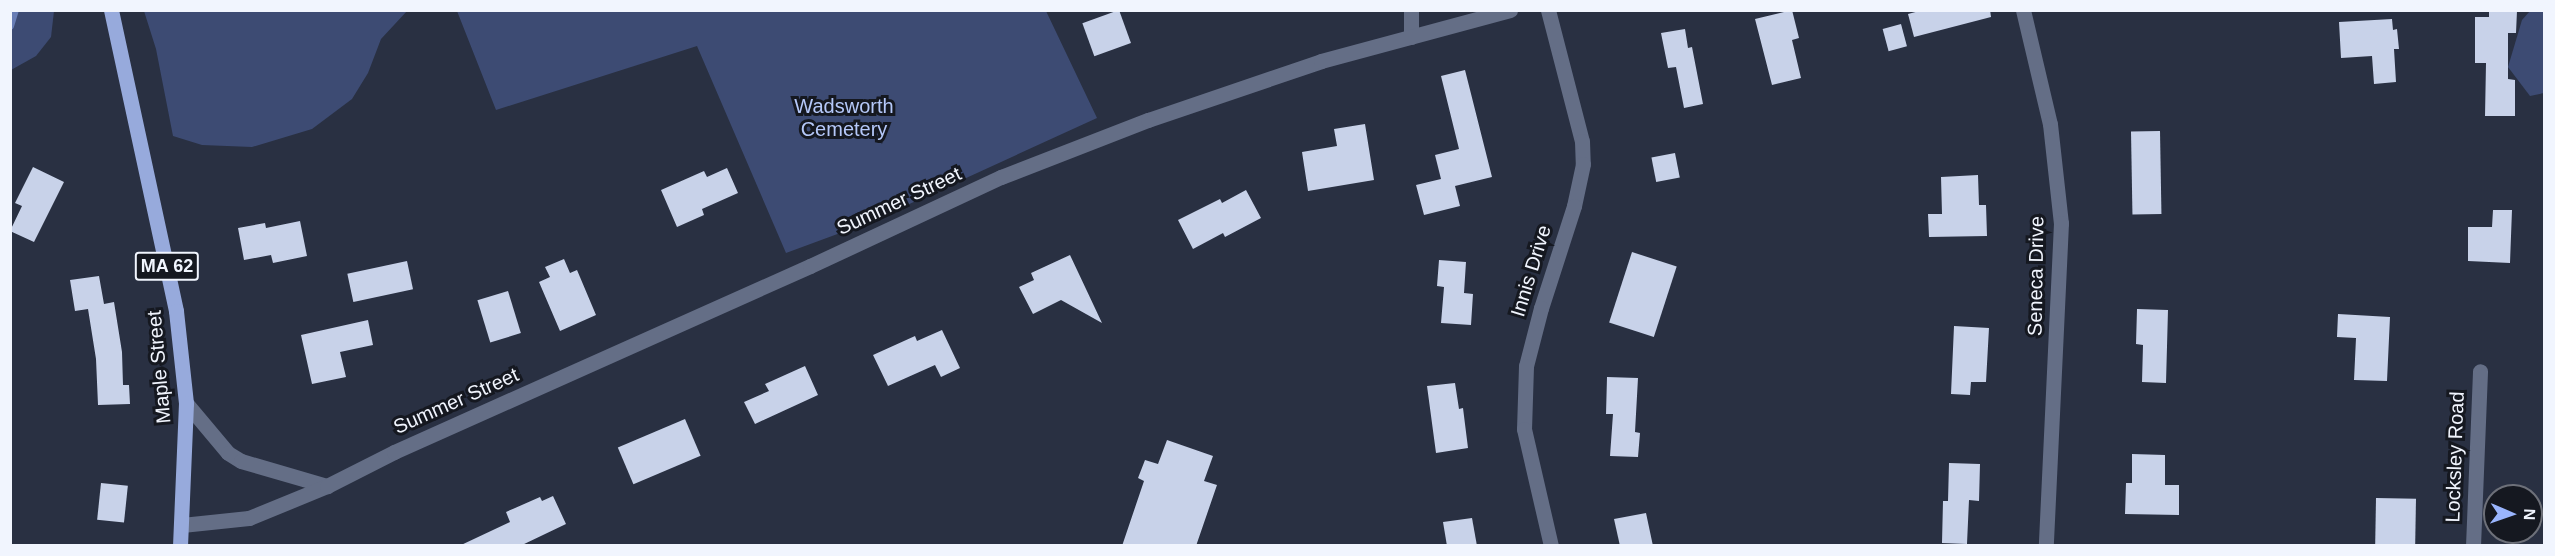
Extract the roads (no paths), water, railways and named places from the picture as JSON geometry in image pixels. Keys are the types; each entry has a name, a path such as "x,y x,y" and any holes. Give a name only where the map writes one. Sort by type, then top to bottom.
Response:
{"main road":[{"name":"Maple Street","path":"111,10 176,311 186,403 180,546"}],"street":[{"path":"1411,10 1411,37"},
{"name":"Summer Street","path":"182,525 249,519 327,486 393,452 810,266 1001,177 1159,116 1321,61 1510,10"},
{"name":"Innis Drive","path":"1548,10 1582,141 1583,164 1574,206 1540,308 1526,366 1524,429 1551,546"},
{"name":"Seneca Drive","path":"2023,10 2050,124 2061,223 2046,546"},
{"name":"Locksley Road","path":"2473,546 2480,371"},
{"path":"186,403 228,453 241,462 327,486"}],"waterway":[{"path":"10,26 15,10"}],"park label":[{"name":"Wadsworth Cemetery","path":"844,118"}]}
